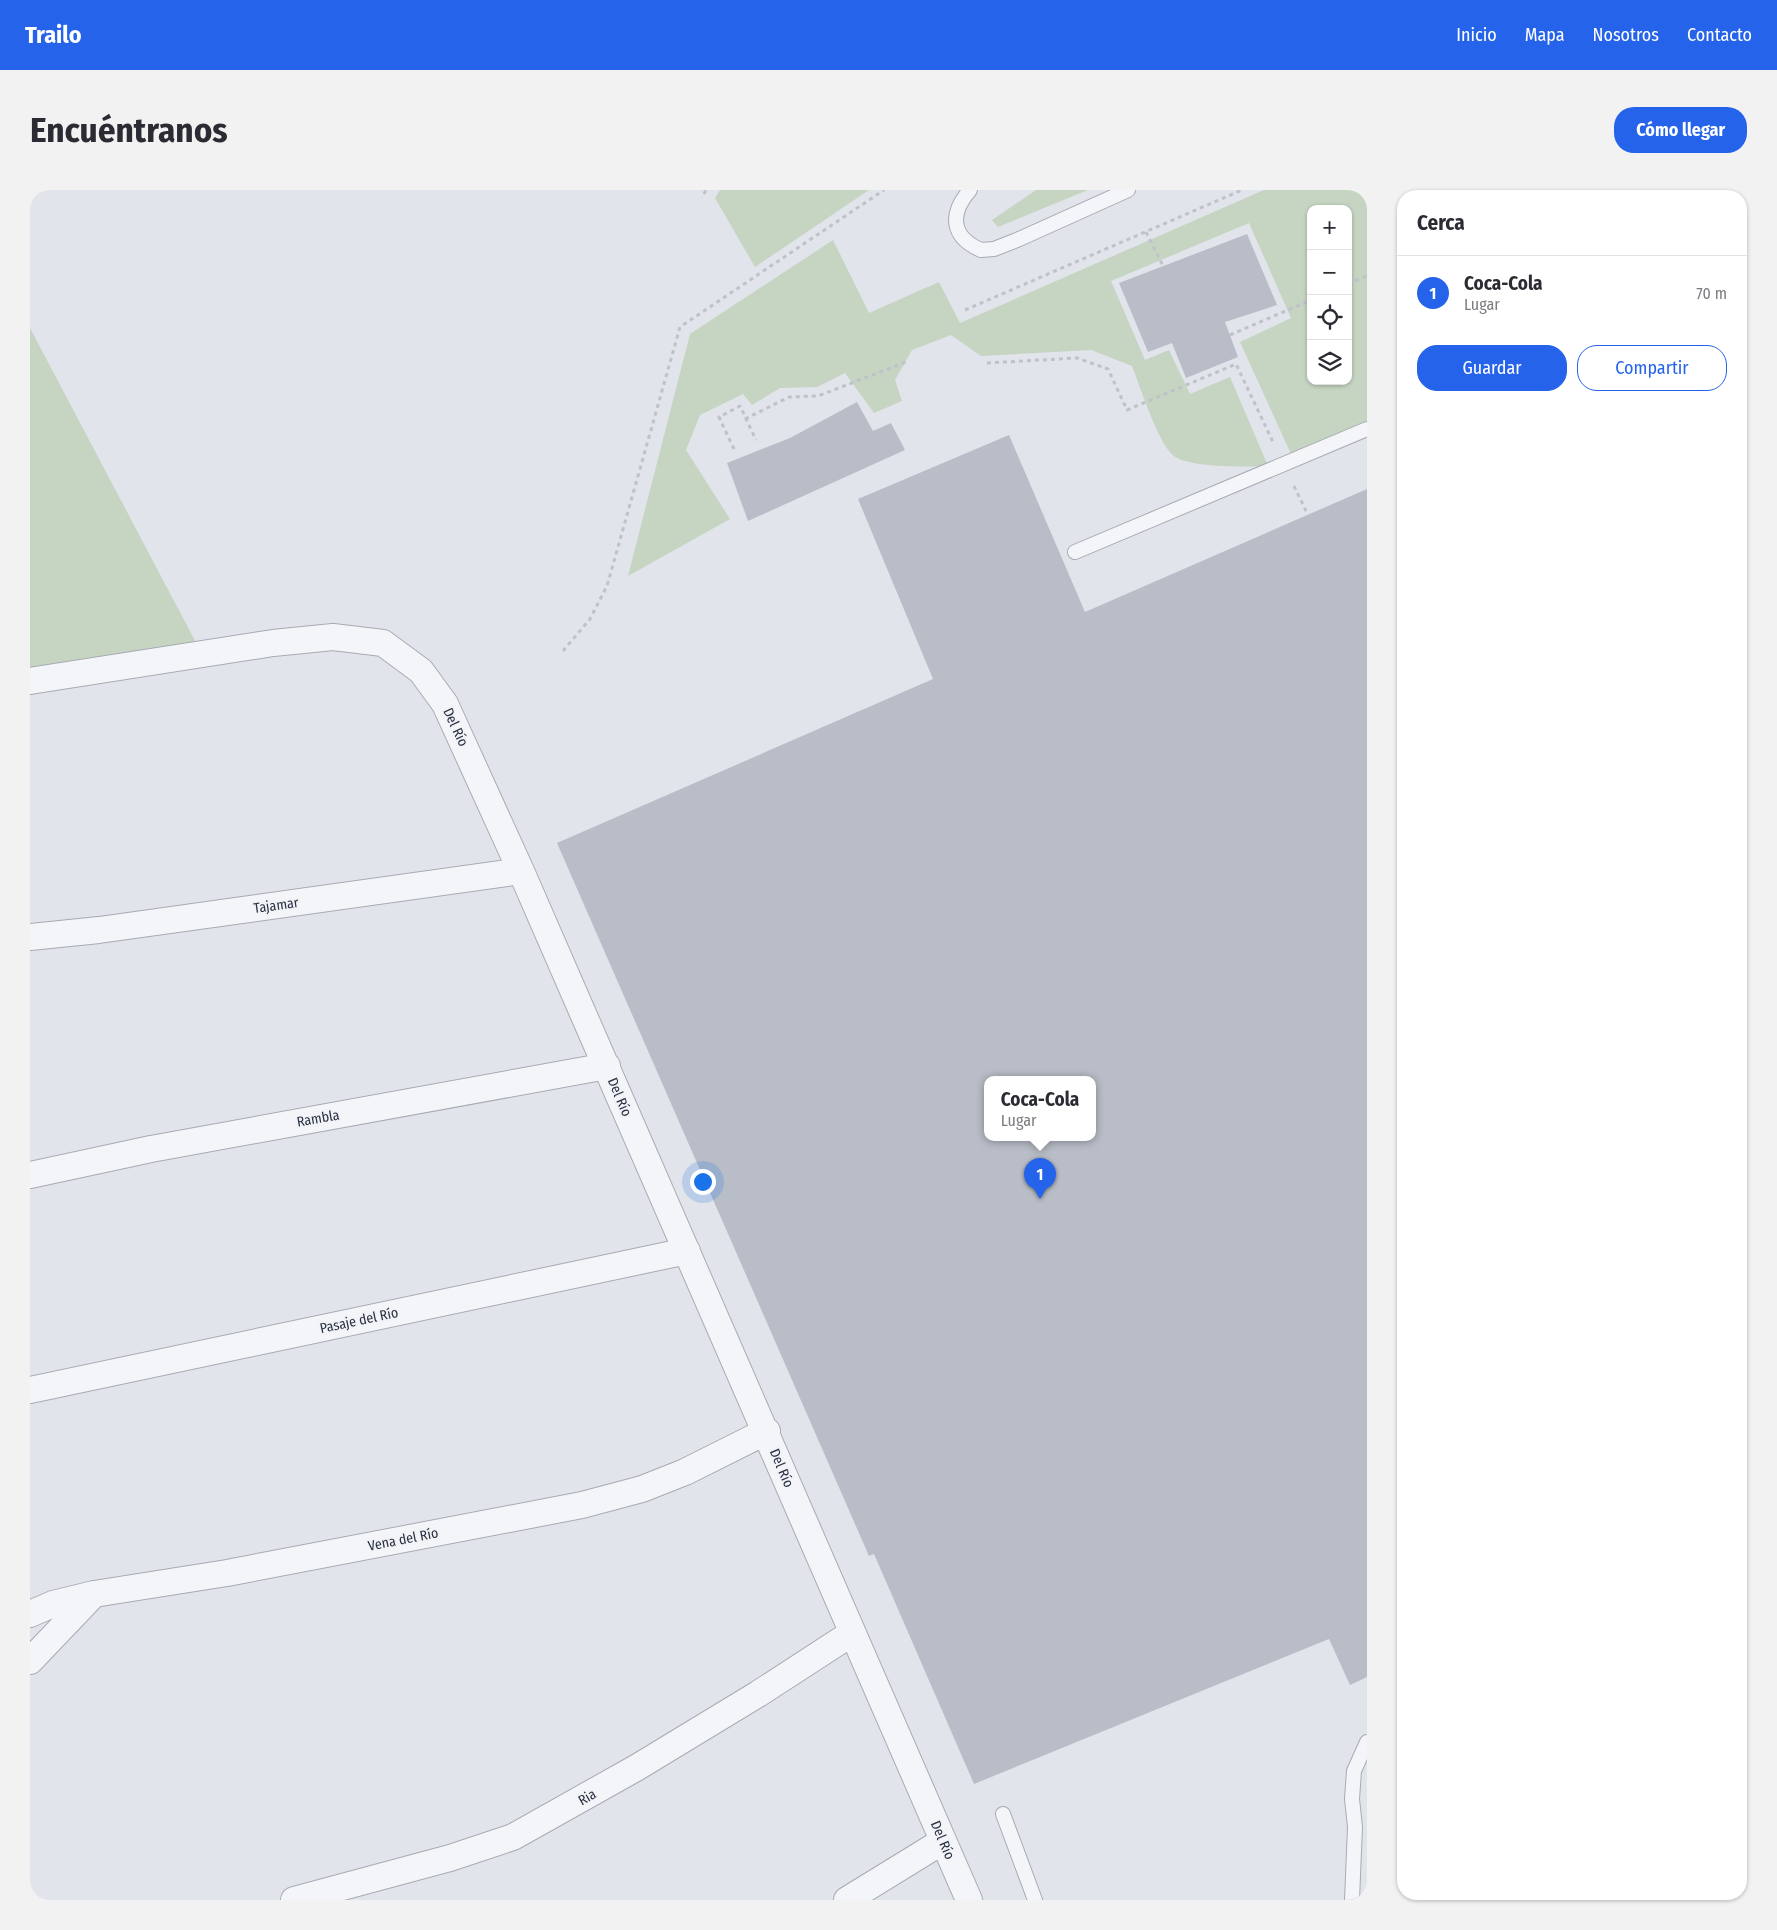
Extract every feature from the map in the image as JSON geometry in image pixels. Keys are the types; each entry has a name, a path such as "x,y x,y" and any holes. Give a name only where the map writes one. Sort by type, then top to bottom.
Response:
{"street":[{"name":"Del Río","path":"30,682 273,643 333,637 382,643 421,671 445,704 521,871 969,1900"},
{"name":"Tajamar","path":"30,937 99,930 521,871"},
{"name":"Rambla","path":"30,1175 161,1147 607,1066"},
{"name":"Pasaje del Río","path":"30,1390 687,1251"},
{"name":"Vena del Río","path":"30,1614 53,1604 94,1594 227,1573 582,1505 642,1489 685,1472 766,1431"},
{"path":"30,1661 94,1594"},
{"name":"Ria","path":"294,1900 450,1858 513,1837 572,1806 644,1764 758,1694 852,1633"},
{"path":"847,1900 944,1841"}],"lane":[{"path":"970,190 956,209 956,225 961,238 981,250 994,249 1017,240 1128,190"},
{"path":"1075,552 1367,429"},
{"path":"1352,1900 1355,1827 1352,1799 1354,1771 1367,1742"},
{"path":"1003,1814 1035,1900"}],"path":[{"path":"562,651 590,619 607,586 680,327 884,190"},
{"path":"964,310 1242,190"},
{"path":"1146,232 1163,266"},
{"path":"1352,282 1367,276"},
{"path":"1230,335 1307,302"},
{"path":"987,364 1077,358 1108,369 1127,410 1236,364 1308,515"},
{"path":"745,419 789,397 818,396 906,362"},
{"path":"734,449 719,417 740,406 756,440"}],"green space":[{"path":"720,190 869,190 755,267 715,198"},
{"path":"1036,190 1088,190 998,227 992,220"},
{"path":"1264,190 1367,190 1367,422 1291,454 1240,342 1291,318 1249,223 1111,281 1145,360 1169,350 1190,394 1230,377 1268,466 1205,465 1192,463 1174,456 1168,450 1156,428 1132,366 1091,350 981,356 951,335 912,350 895,380 902,401 874,413 845,373 817,387 780,388 752,405 743,394 700,415 686,450 730,519 628,576 690,334 833,240 869,313 939,282 960,323"},
{"path":"30,328 202,654 30,681"}],"building":[{"path":"1247,234 1277,305 1225,322 1238,357 1186,378 1172,343 1148,352 1119,283"},
{"path":"857,402 873,431 891,423 905,450 748,521 727,463 790,438"},
{"path":"1009,435 1085,612 1367,489 1367,1677 1350,1685 1329,1639 974,1784 874,1554 869,1556 557,843 933,679 858,499"}],"place":[{"name":"Coca-Cola","path":"1040,1199"}]}
